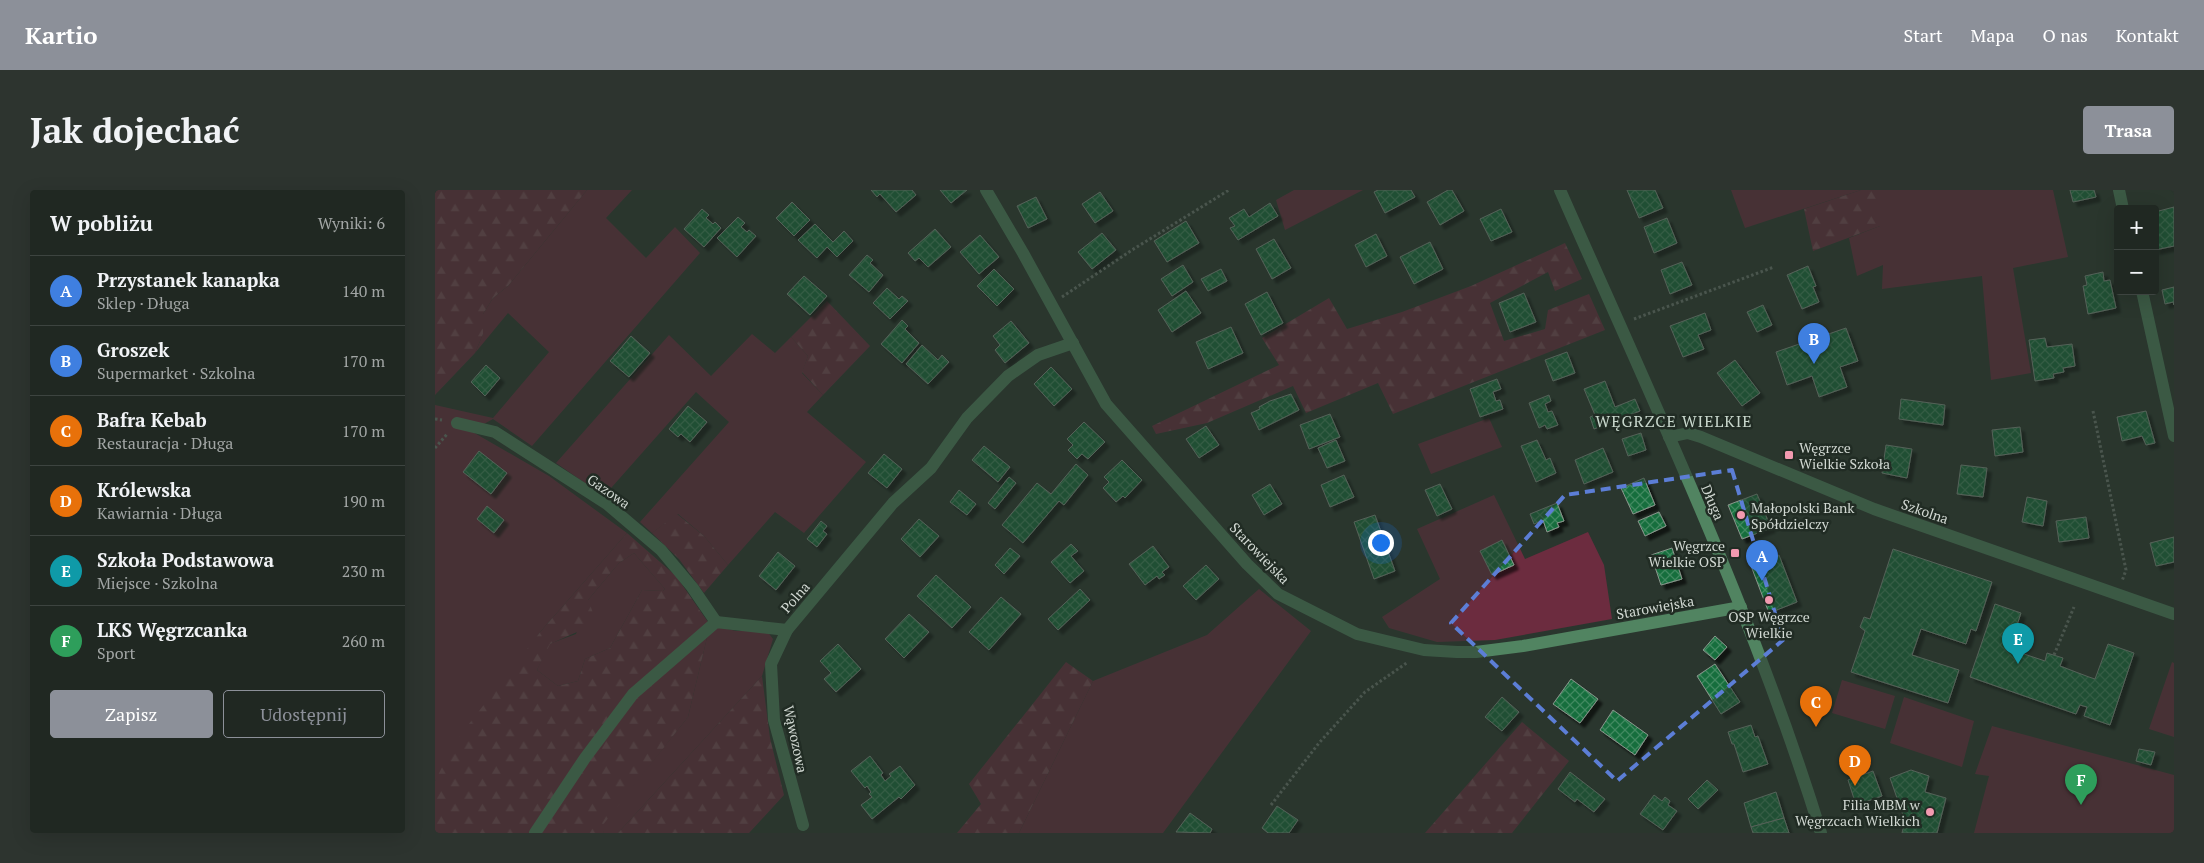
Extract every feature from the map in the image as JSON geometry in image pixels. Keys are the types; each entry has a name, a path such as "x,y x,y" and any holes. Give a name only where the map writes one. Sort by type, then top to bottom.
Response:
{"street":[{"name":"Starowiejska","path":"986,190 1106,404 1247,564 1278,594 1357,634 1424,650 1476,652 1523,646 1741,607"},
{"name":"Długa","path":"1560,190 1669,437 1741,607 1821,833"},
{"path":"2119,190 2122,205"},
{"path":"2142,295 2174,436"},
{"name":"Polna","path":"716,622 787,630 893,503 931,468 967,418 1001,383 1037,355 1073,343"},
{"name":"Gazowa","path":"457,423 495,432 607,504 661,550 693,587 716,622"},
{"name":"Szkolna","path":"1669,437 1688,433 1701,436 1874,509 2174,614"},
{"path":"535,833 585,758 633,694 716,622"},
{"name":"Wąwozowa","path":"787,630 771,664 774,720 803,825"}],"path":[{"path":"1051,304 1132,250 1229,190"},
{"path":"1620,325 1774,267"},
{"path":"2093,410 2125,570 2118,594"},
{"path":"2054,656 2074,607"},
{"path":"1271,804 1319,743 1365,692 1424,650"}],"highlighted area":[{"path":"1732,470 1783,640 1617,781 1451,623 1565,495"}],"green space":[{"path":"435,190 587,190 508,286 493,298 483,314 483,334 475,353 435,395"},
{"path":"587,190 632,190 606,218 646,258 675,227 700,253 532,446 493,419 471,431 549,476 627,533 541,631 435,781 435,405 493,418 549,352 508,313 475,353 483,334 483,314 493,298 508,286"},
{"path":"1294,190 1363,190 1285,230 1276,200"},
{"path":"1731,190 1861,190 1745,228"},
{"path":"1861,190 1880,190 1880,226 1813,251 1804,209"},
{"path":"1880,190 2053,190 2068,257 2013,268 2031,373 1991,380 1982,276 1882,289 1883,265 1857,276 1849,238 1880,226"},
{"path":"1565,243 1582,279 1555,291 1548,272 1490,303 1504,341 1545,329 1548,310 1589,294 1605,330 1393,414 1378,383 1306,413 1293,386 1207,423 1156,434 1152,426 1279,365 1262,338 1329,298 1347,329 1402,312 1471,286"},
{"path":"827,301 870,346 823,395 802,372 808,356 791,337"},
{"path":"752,334 775,353 791,337 808,356 802,373 823,395 807,412 866,462 804,533 775,512 728,565 704,536 678,514 652,533 640,522 729,422 696,392 604,496 556,463 669,335 711,376"},
{"path":"1489,418 1502,447 1431,474 1418,444"},
{"path":"1494,495 1525,559 1588,532 1604,565 1612,619 1495,640 1437,642 1389,628 1382,617 1440,579 1417,529"},
{"path":"677,514 704,536 728,565 704,593 679,559 652,533"},
{"path":"627,533 676,576 710,625 688,717 602,826 604,833 435,833 435,781 455,742 541,631","holes":["634,553 665,589 663,591 642,590 610,648 585,659 578,681 558,686 537,670 550,644 597,623 588,600 619,563"]},
{"path":"634,553 665,589 663,591 642,590 610,648 585,659 578,681 558,686 537,670 549,644 576,634 588,600 619,563"},
{"path":"1259,589 1311,631 1163,833 1019,833 1093,681 1207,635"},
{"path":"710,625 736,631 767,631 773,639 762,676 618,833 604,833 601,826 688,717"},
{"path":"1066,662 1093,681 1019,833 957,833 981,804 969,784"},
{"path":"2172,662 2174,663 2174,737 2149,729"},
{"path":"762,676 770,738 784,795 749,833 618,833"},
{"path":"1842,680 1895,696 1885,729 1832,713"},
{"path":"1904,697 1974,721 1962,767 1890,743"},
{"path":"1522,722 1569,761 1512,833 1425,833"},
{"path":"1992,726 2174,775 2174,833 1974,833 1989,776 1975,774"}],"building":[{"path":"871,190 912,190 916,195 896,212 880,194 877,197"},
{"path":"940,190 967,190 951,203"},
{"path":"1378,190 1411,190 1415,197 1385,213 1374,192"},
{"path":"1448,190 1452,190 1464,211 1440,225 1427,202"},
{"path":"1627,190 1655,190 1663,208 1639,218"},
{"path":"2070,190 2094,190 2096,197 2073,202"},
{"path":"1100,192 1113,211 1095,223 1082,204"},
{"path":"1036,197 1047,219 1028,228 1017,206"},
{"path":"792,202 810,220 794,236 776,218"},
{"path":"1270,203 1278,216 1238,240 1230,228 1235,226 1229,218 1244,209 1249,217"},
{"path":"2174,207 2174,246 2159,249 2159,211"},
{"path":"702,209 709,215 706,218 713,224 715,222 721,228 704,247 684,229"},
{"path":"1501,209 1512,232 1491,241 1480,219"},
{"path":"738,217 745,223 741,227 747,232 749,230 756,236 737,257 717,238"},
{"path":"1667,218 1677,243 1654,253 1644,227"},
{"path":"1186,221 1199,243 1167,262 1154,241"},
{"path":"815,224 833,242 844,231 853,241 837,257 827,247 817,258 798,240"},
{"path":"935,229 951,247 928,267 919,258 915,261 908,253"},
{"path":"1102,233 1116,250 1092,269 1078,252"},
{"path":"1376,234 1387,256 1366,267 1355,245"},
{"path":"980,235 999,257 979,274 960,252"},
{"path":"1274,239 1291,268 1272,279 1256,249"},
{"path":"1430,242 1443,269 1414,284 1400,257"},
{"path":"867,255 873,260 870,263 883,275 869,292 849,275"},
{"path":"1682,262 1692,285 1670,294 1661,270"},
{"path":"1183,265 1193,282 1172,296 1161,279"},
{"path":"1808,266 1816,286 1813,287 1819,302 1802,309 1787,275"},
{"path":"994,269 1014,289 997,306 977,286"},
{"path":"1221,269 1227,281 1208,291 1201,279"},
{"path":"2103,272 2104,281 2110,280 2116,308 2088,314 2083,286 2087,285 2085,276"},
{"path":"804,276 827,296 810,315 787,294"},
{"path":"2174,287 2174,305 2173,302 2165,304 2162,290"},
{"path":"887,288 899,299 902,296 908,301 890,319 873,303"},
{"path":"1186,291 1201,313 1172,332 1158,310"},
{"path":"1267,292 1283,323 1261,335 1245,304"},
{"path":"1524,293 1536,322 1510,332 1499,303"},
{"path":"1763,305 1772,325 1757,332 1747,312"},
{"path":"1705,313 1711,330 1698,335 1704,349 1683,357 1670,326"},
{"path":"902,320 908,326 905,329 919,343 902,363 881,344"},
{"path":"1011,321 1029,343 1005,363 995,350 1000,345 993,336"},
{"path":"1231,327 1243,353 1208,369 1196,342"},
{"path":"1846,328 1858,361 1840,367 1847,387 1819,397 1812,376 1787,385 1776,352"},
{"path":"631,336 650,353 629,377 610,361"},
{"path":"2045,338 2047,347 2072,344 2075,366 2063,368 2064,372 2053,374 2054,378 2035,381 2029,340"},
{"path":"922,345 938,360 942,355 949,362 928,384 906,364"},
{"path":"1567,352 1575,373 1553,381 1545,360"},
{"path":"1735,360 1760,393 1742,406 1717,373"},
{"path":"486,365 500,378 485,396 471,382"},
{"path":"1051,367 1072,389 1054,406 1034,384"},
{"path":"1497,379 1501,389 1493,392 1496,401 1500,400 1503,409 1480,417 1470,389"},
{"path":"1605,381 1615,407 1635,399 1640,411 1594,429 1590,417 1595,415 1584,389"},
{"path":"1291,394 1299,410 1259,430 1251,413 1270,401"},
{"path":"1549,395 1551,401 1545,404 1548,412 1552,411 1558,425 1547,429 1545,425 1539,428 1529,403"},
{"path":"1901,399 1945,405 1943,425 1899,419"},
{"path":"688,406 707,422 690,442 681,434 678,437 669,429"},
{"path":"2146,411 2155,443 2146,445 2142,436 2122,441 2117,417"},
{"path":"1330,414 1340,437 1309,449 1300,425"},
{"path":"1084,422 1105,442 1088,459 1082,454 1077,459 1068,450 1073,445 1067,439"},
{"path":"1206,426 1219,445 1199,458 1186,439"},
{"path":"2020,427 2023,452 1995,456 1992,430"},
{"path":"1641,433 1646,450 1628,456 1622,439"},
{"path":"1336,440 1345,461 1327,468 1318,448"},
{"path":"1537,440 1546,460 1550,458 1556,473 1536,482 1521,446"},
{"path":"1886,445 1912,449 1907,478 1882,473"},
{"path":"984,446 1010,467 998,482 972,460"},
{"path":"1603,448 1613,472 1584,484 1575,460"},
{"path":"479,451 507,473 491,494 463,472"},
{"path":"884,454 902,469 887,488 868,473"},
{"path":"1122,460 1142,480 1125,498 1123,496 1116,502 1103,488 1109,482 1104,477"},
{"path":"1076,464 1088,475 1064,505 1059,501 1023,543 1002,525 1037,483 1051,494"},
{"path":"1961,465 1987,468 1983,497 1957,494"},
{"path":"1344,475 1354,497 1330,507 1321,485"},
{"path":"1009,477 1016,483 995,509 988,503"},
{"path":"1644,478 1655,505 1633,514 1621,488"},
{"path":"1270,484 1282,504 1264,515 1252,495"},
{"path":"1440,484 1452,509 1437,516 1425,490"},
{"path":"959,490 976,504 967,515 950,502"},
{"path":"1757,494 1771,528 1742,539 1728,505"},
{"path":"2027,497 2047,501 2043,526 2022,522"},
{"path":"1557,503 1564,521 1557,523 1559,527 1547,532 1543,520 1534,524 1530,514"},
{"path":"487,506 504,520 494,533 477,519"},
{"path":"1659,512 1666,526 1645,536 1638,521"},
{"path":"1375,515 1395,571 1374,579 1354,522"},
{"path":"2086,517 2089,538 2059,542 2056,521"},
{"path":"919,519 939,536 920,557 901,539"},
{"path":"821,521 827,526 823,531 827,534 817,547 807,539"},
{"path":"2174,537 2174,562 2156,566 2150,543"},
{"path":"1502,540 1514,565 1492,575 1480,551"},
{"path":"1071,544 1078,551 1071,556 1084,571 1070,583 1051,562"},
{"path":"1153,546 1169,567 1162,572 1165,575 1159,579 1157,576 1145,585 1129,564"},
{"path":"1010,548 1020,556 1004,574 995,565"},
{"path":"1672,548 1682,579 1661,585 1651,555"},
{"path":"1893,549 1992,582 1976,631 1971,629 1966,644 1921,629 1912,655 1959,670 1948,703 1851,672 1865,631 1860,627 1864,617 1870,619"},
{"path":"778,552 795,566 776,590 759,576"},
{"path":"1779,555 1797,602 1769,613 1751,566"},
{"path":"1206,565 1219,579 1196,600 1183,586"},
{"path":"936,575 971,607 952,628 917,596"},
{"path":"1080,589 1090,600 1058,630 1048,619"},
{"path":"1001,597 1021,614 989,650 969,632"},
{"path":"1995,604 2021,613 2009,649 2045,661 2047,653 2063,658 2060,666 2095,679 2108,644 2134,653 2110,725 2084,716 2087,707 2080,705 2076,714 1970,677"},
{"path":"909,614 929,632 904,658 885,639"},
{"path":"1715,636 1727,647 1715,660 1703,650"},
{"path":"838,644 861,669 836,692 824,679 831,673 820,661"},
{"path":"1715,664 1740,702 1721,714 1697,676"},
{"path":"1571,679 1598,699 1580,723 1553,704"},
{"path":"1502,697 1519,712 1502,731 1485,717"},
{"path":"1613,710 1648,735 1635,755 1600,730"},
{"path":"1751,725 1755,737 1758,736 1768,764 1743,772 1728,732"},
{"path":"2139,749 2155,752 2151,765 2136,761"},
{"path":"870,756 883,773 881,775 885,781 891,776 889,774 900,766 915,785 901,799 899,797 872,819 861,805 872,797 869,794 871,792 867,786 865,788 851,771"},
{"path":"1911,770 1929,776 1925,792 1946,798 1937,833 1902,833 1905,821 1890,778"},
{"path":"1873,771 1882,796 1856,805 1848,780"},
{"path":"1570,772 1605,799 1594,812 1577,799 1575,802 1558,789"},
{"path":"1707,780 1718,790 1698,809 1688,799"},
{"path":"1776,792 1784,818 1751,827 1744,803"},
{"path":"1654,795 1662,801 1665,797 1670,801 1668,805 1677,811 1663,830 1640,814"},
{"path":"1277,806 1298,820 1289,833 1268,833 1262,828"},
{"path":"1190,813 1212,829 1210,833 1176,832"},
{"path":"1784,818 1789,833 1753,833 1751,827"}],"place":[{"name":"Groszek","path":"1814,364"},
{"name":"Węgrzce Wielkie Szkoła","path":"1789,455"},
{"name":"Małopolski Bank Spółdzielczy","path":"1741,515"},
{"name":"Węgrzce Wielkie OSP","path":"1735,553"},
{"name":"Przystanek kanapka","path":"1762,581"},
{"name":"OSP Węgrzce Wielkie","path":"1769,600"},
{"name":"Szkoła Podstawowa","path":"2018,664"},
{"name":"Bafra Kebab","path":"1816,727"},
{"name":"Królewska","path":"1855,786"},
{"name":"LKS Węgrzcanka","path":"2081,805"},
{"name":"Filia MBM w Węgrzcach Wielkich","path":"1930,812"}],"district":[{"name":"WĘGRZCE WIELKIE","path":"1674,421"}]}
